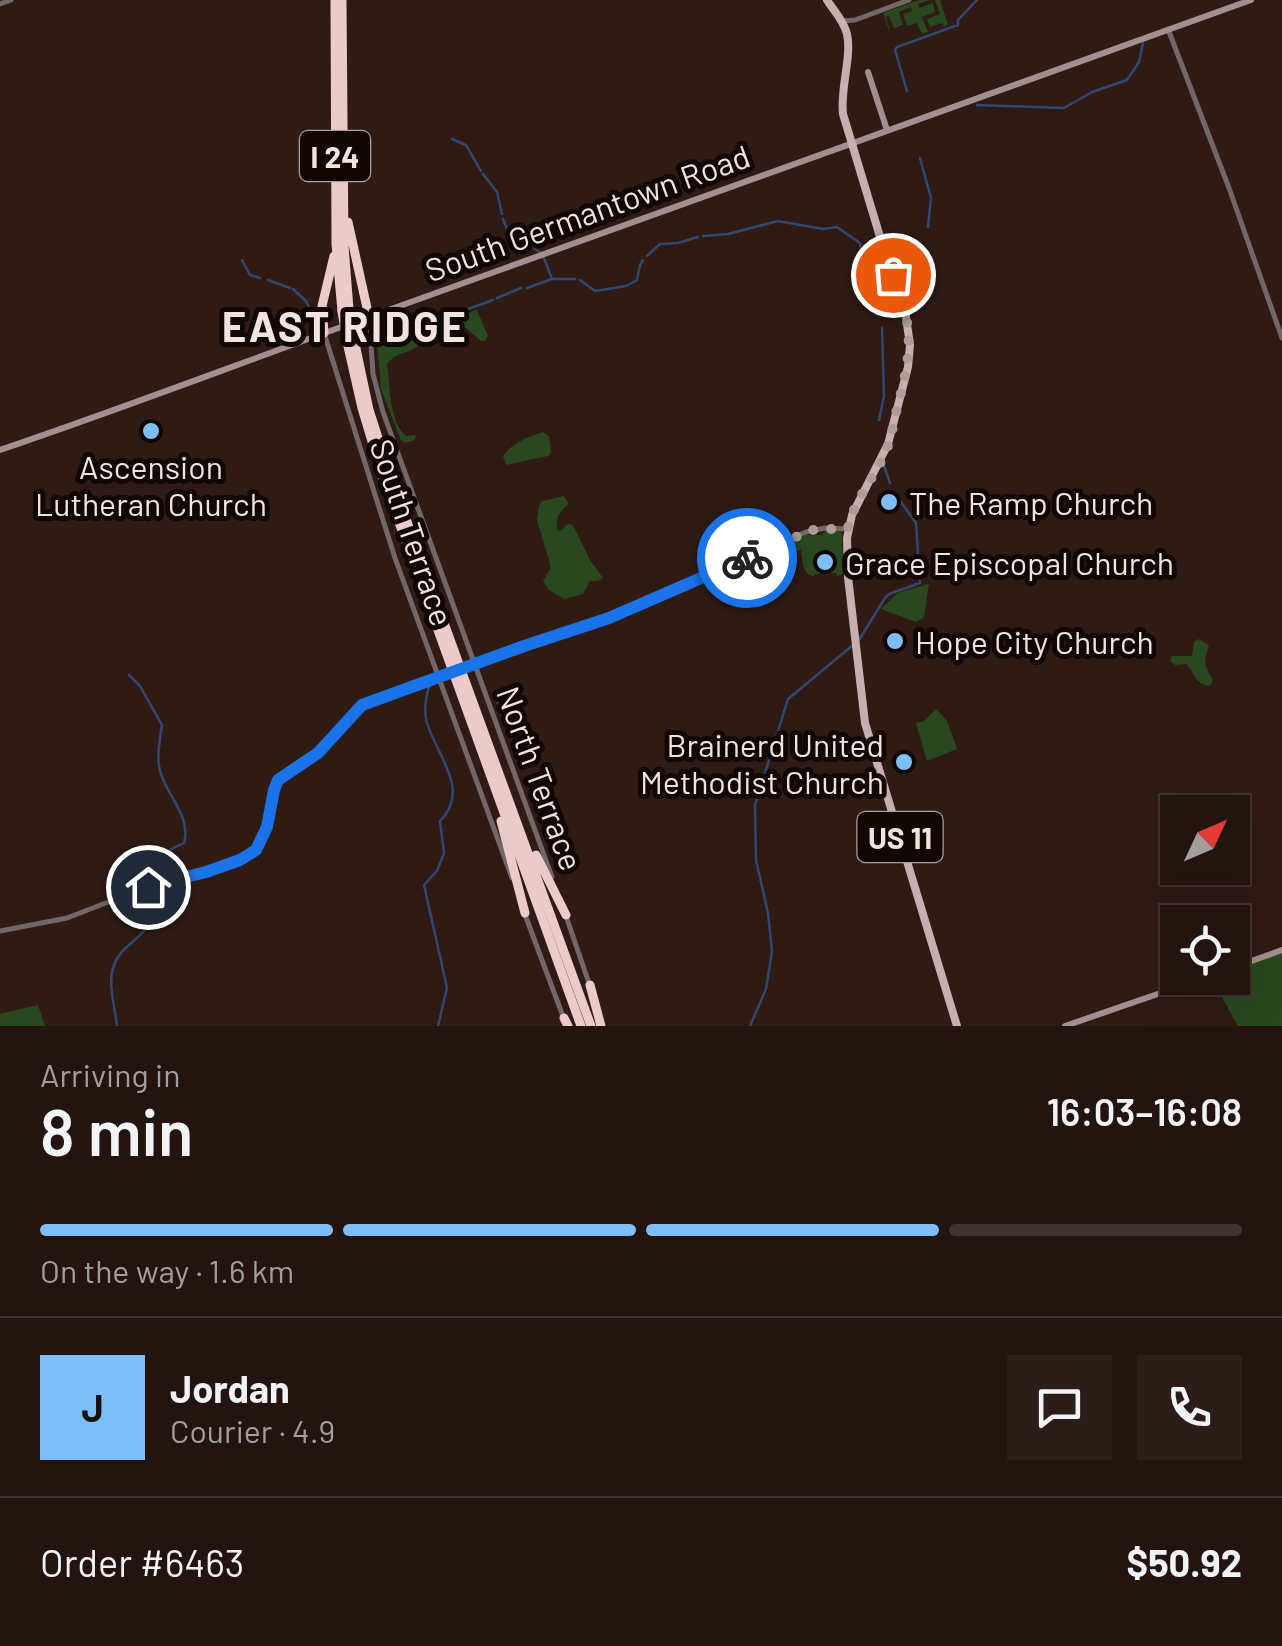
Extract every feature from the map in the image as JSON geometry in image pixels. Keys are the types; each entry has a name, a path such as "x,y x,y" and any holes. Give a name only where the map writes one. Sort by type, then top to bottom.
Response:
{"highway":[{"name":"I 24","path":"338,0 346,310"},
{"name":"I 24","path":"338,0 336,244 370,440 581,1026"},
{"path":"344,198 369,317"},
{"path":"324,333 322,306 336,244"},
{"name":"I 24","path":"350,340 390,474 592,1026"},
{"path":"472,728 525,913"},
{"path":"510,801 566,915"},
{"path":"590,985 603,1026"}],"main road":[{"path":"826,0 841,21"},
{"name":"South Germantown Road","path":"0,450 1251,0"},
{"name":"US 11","path":"841,21 848,43 842,101 884,250 902,297 909,361 887,448 848,528 847,570 855,642 865,723 957,1026"},
{"path":"868,72 887,130"},
{"path":"897,318 908,326"},
{"path":"902,388 914,384"},
{"path":"1250,962 1282,950"},
{"path":"1066,1026 1160,993"}],"street":[{"path":"0,4 11,0"},
{"path":"841,21 909,0"},
{"path":"1168,28 1282,338"},
{"name":"North Terrace","path":"369,317 373,374 380,399 590,985"},
{"name":"South Terrace","path":"324,333 395,558 443,675 566,1023"},
{"path":"0,930 67,918 148,887 248,856 263,838 274,790 283,776 318,753 362,705 609,618 806,532 848,528"}],"green space":[{"path":"930,0 918,4 919,8 933,3 935,12 922,17 928,32 922,34 917,23 907,26 903,14 912,11 911,7 899,12 903,25 894,28 889,16 886,17 891,36 883,13"},
{"path":"935,0 940,0 948,25 931,31 944,26 942,23 930,27 927,19 940,14"},
{"path":"477,310 488,336 485,341 461,324 444,327 387,364 396,422 406,436 416,435 415,440 401,441 381,389 376,329 379,325 400,332 416,331"},
{"path":"543,432 549,436 548,456 506,465 503,456 511,447"},
{"path":"564,496 569,504 559,515 557,529 573,525 603,578 590,581 583,594 564,599 543,581 550,564 537,520 542,501"},
{"path":"825,531 842,533 841,575 809,574 803,566 801,550 779,557 778,548"},
{"path":"929,584 924,617 916,622 881,609 898,593"},
{"path":"1198,639 1209,645 1205,663 1213,680 1210,686 1198,681 1186,664 1175,665 1170,661 1172,656 1192,656"},
{"path":"512,686 523,720 504,726 493,693"},
{"path":"936,709 947,721 957,749 927,761 916,723"},
{"path":"1282,952 1282,1026 1238,1026 1221,995 1250,995 1250,963"},
{"path":"38,1005 45,1026 0,1026 0,1014"}],"waterway":[{"path":"907,91 897,47 958,25 958,20 977,0"},
{"path":"977,105 1064,108 1092,92 1127,80 1139,62 1143,43"},
{"path":"452,139 466,145 481,171"},
{"path":"920,158 931,198 928,227"},
{"path":"483,174 497,192 502,214"},
{"path":"503,219 507,229 541,253"},
{"path":"703,236 778,221 823,229 837,227 860,243 861,253"},
{"path":"647,256 660,244 698,237"},
{"path":"544,258 552,279"},
{"path":"242,260 250,275 260,278"},
{"path":"580,280 595,291 626,286 637,280 643,260"},
{"path":"527,288 552,279 575,279"},
{"path":"268,280 290,288"},
{"path":"497,298 521,288"},
{"path":"293,289 317,313"},
{"path":"379,320 395,328 412,328 493,300"},
{"path":"879,420 884,396 882,328"},
{"path":"884,466 890,483"},
{"path":"859,640 889,594 920,583 916,523 898,498"},
{"path":"750,1026 766,989 772,951 756,860 755,805 788,699 853,645"},
{"path":"117,1026 111,987 114,965 149,924 166,856 184,843 185,832 181,813 159,766 162,725 140,686 129,675"},
{"path":"430,683 426,718 452,785 449,809 440,821 444,853 437,871 424,885 447,988 438,1026"}],"way so far":[{"path":"747,558 812,530 848,528 887,448 908,366 910,339 902,297 893,275"}],"place":[{"name":"Ascension Lutheran Church","path":"151,431"},
{"name":"The Ramp Church","path":"889,502"},
{"name":"Grace Episcopal Church","path":"825,562"},
{"name":"Hope City Church","path":"895,641"},
{"name":"Brainerd United Methodist Church","path":"904,762"}],"district":[{"name":"EAST RIDGE","path":"345,325"}],"route":[{"path":"148,887 206,872 256,850 267,827 278,780 318,753 362,705 609,618 747,558"}]}
